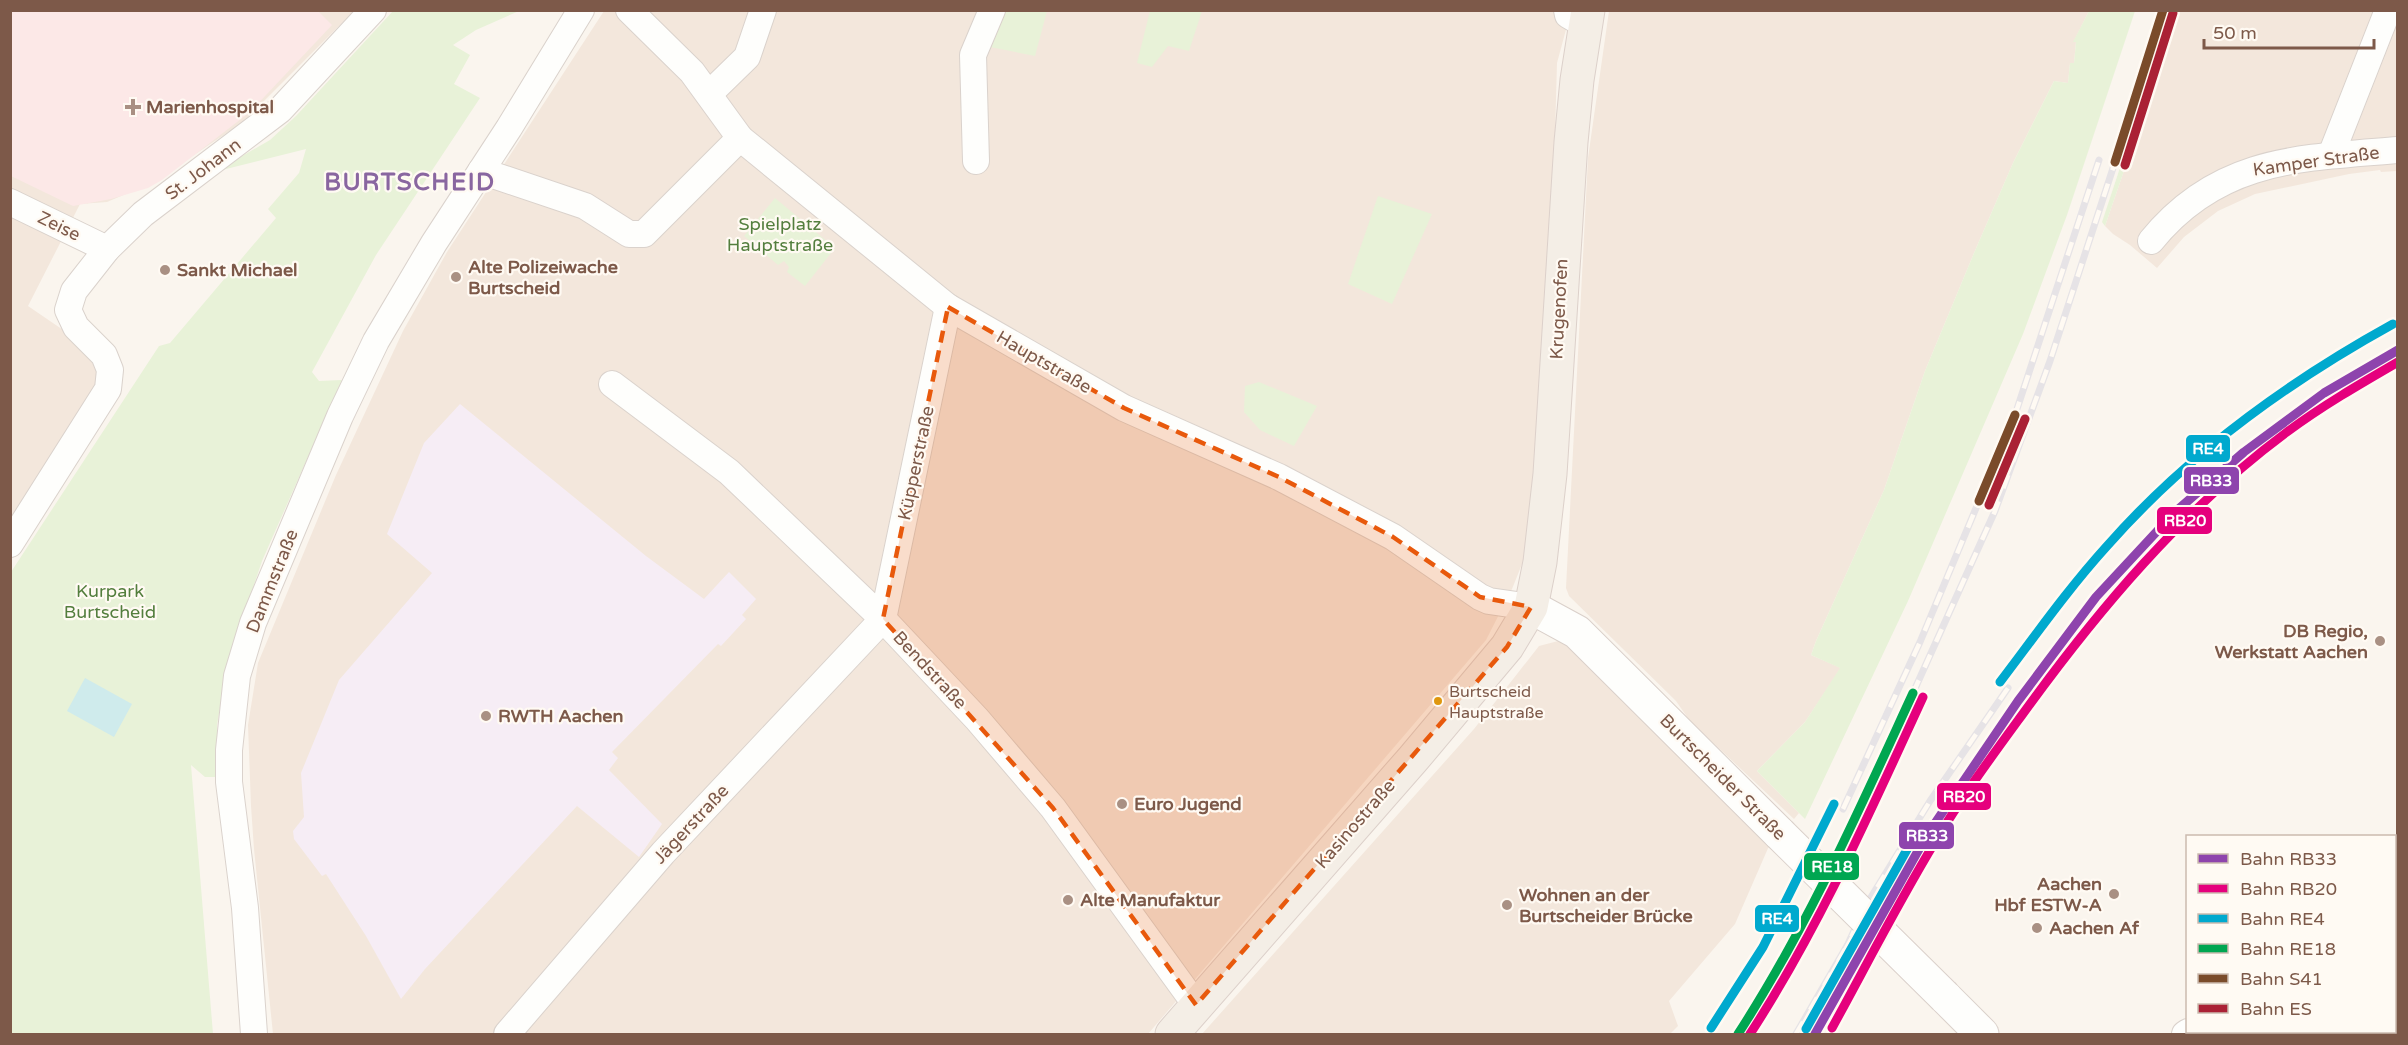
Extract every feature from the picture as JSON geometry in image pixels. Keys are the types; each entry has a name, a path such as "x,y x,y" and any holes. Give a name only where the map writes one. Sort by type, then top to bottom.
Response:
{"main road":[{"name":"Krugenofen","path":"1531,607 1540,562 1550,474 1580,15"},
{"name":"Burtscheider Straße","path":"1531,607 1577,632 1982,1035"},
{"name":"Kasinostraße","path":"1172,1035 1413,759 1507,647 1531,607"}],"street":[{"name":"St. Johann","path":"10,544 108,389 110,370 104,355 76,327 68,310 74,291 107,249 143,214 280,110 373,10"},
{"name":"Dammstraße","path":"254,1035 245,908 229,782 229,750 237,676 253,623 344,407 376,342 401,297 581,10"},
{"name":"Hauptstraße","path":"629,10 692,72 740,138 948,307 1124,408 1278,477 1393,537 1480,597 1489,601 1531,607"},
{"path":"709,93 747,57 763,10"},
{"path":"976,161 974,55 992,10"},
{"path":"2331,155 2388,10"},
{"path":"481,171 585,206 630,234 644,234 740,138"},
{"name":"Kamper Straße","path":"2151,241 2168,220 2188,203 2243,172 2331,155 2397,150"},
{"name":"Zeise","path":"10,202 107,249"},
{"name":"Küpperstraße","path":"883,620 948,307"},
{"name":"Bendstraße","path":"612,384 729,472 883,620 976,719 1053,808 1196,1005"},
{"name":"Jägerstraße","path":"507,1035 663,853 883,620"}],"highlighted area":[{"path":"948,307 1124,408 1279,477 1393,537 1480,597 1531,607 1507,647 1196,1005 1053,808 883,619"}],"shaded area":[{"name":"Marienhospital","path":"317,10 332,25 250,112 162,180 148,188 111,199 73,206 11,176 11,11"},
{"name":"Marienhospital","path":"11,11 354,11 243,122 154,182 107,202 80,204 28,306 69,334 90,357 96,372 97,391 11,527"},
{"path":"604,11 1571,11 1557,63 1554,172 1535,513 1522,564 1512,589 1486,640 1148,1034 273,1034 251,806 248,725 258,663 336,475 403,331 447,252"},
{"path":"1609,11 2089,11 2074,41 2076,42 2074,63 2070,63 2068,83 2054,81 2013,163 1925,371 1884,490 1816,641 1811,655 1841,668 1805,722 1757,771 1799,813 1794,819 1690,721 1676,701 1569,596 1566,588 1588,158"},
{"path":"2179,11 2397,11 2397,171 2381,172 2380,170 2349,174 2255,194 2218,211 2184,237 2157,268 2105,226"},
{"name":"RWTH Aachen","path":"460,404 646,556 704,599 729,572 756,599 742,615 746,619 721,646 718,644 612,752 618,758 609,770 662,824 639,857 577,806 425,969 401,999 366,936 326,874 322,876 294,839 293,831 304,817 301,773 339,680 432,573 387,534 424,443"},
{"path":"1562,640 1769,846 1735,924 1669,1001 1678,1026 1670,1034 1202,1034 1474,729 1539,646"},
{"path":"2396,875 2397,1034 2214,1034 2396,1033"}],"green space":[{"name":"Kurpark Burtscheid","path":"393,11 519,11 476,30 453,45 470,55 454,84 480,98 376,255 312,372 319,381 342,380 262,561 227,666 217,725 217,777 205,777 191,765 213,1034 11,1034 11,572 159,346 170,343 276,218 268,209 299,173 306,149 214,172 270,140 296,116"},
{"path":"1005,11 1047,11 1035,56 990,47"},
{"path":"1150,11 1202,11 1189,51 1168,46 1152,67 1137,63"},
{"path":"2089,11 2135,11 2067,215 2023,334 1908,601 1805,819 1757,771 1805,722 1840,668 1811,655 1816,641 1884,490 1925,371 2013,163 2054,81 2068,83 2070,63 2074,63 2076,42 2073,42"},
{"path":"2172,11 2179,11 2105,226 2102,222"},
{"path":"1378,196 1432,214 1392,304 1348,284"},
{"name":"Spielplatz Hauptstraße","path":"775,198 835,248 805,286 787,272 789,267 784,261 778,265 744,236"},
{"path":"1259,382 1317,406 1294,446 1260,430 1244,412 1245,386"}],"water":[{"path":"85,678 132,704 114,737 67,711"}],"railway":[{"path":"2015,415 2099,160"},
{"path":"1913,693 1995,511 2050,361 2115,162"},
{"path":"1843,809 1920,642 1979,501"},
{"path":"1796,1034 1848,944 1865,907 1930,801 2008,688"}],"rail line":[{"name":"S41","path":"2115,162 2163,10"},
{"name":"ES","path":"2125,165 2173,13"},
{"name":"RE4","path":"2000,682 2093,562 2138,512 2171,481 2205,451 2277,396 2393,324"},
{"name":"RB33","path":"1815,1034 1927,835 2018,701 2096,597 2174,513 2244,452 2324,393 2398,350"},
{"name":"RB20","path":"1832,1028 1908,888 1955,809 2051,676 2112,600 2177,528 2249,462 2314,413 2398,362"},
{"name":"S41","path":"1979,501 2015,415"},
{"name":"ES","path":"1989,505 2025,419"},
{"name":"RE18","path":"1738,1034 1810,909 1913,693"},
{"name":"RB20","path":"1750,1034 1799,953 1821,911 1923,697"},
{"name":"RE4","path":"1711,1028 1763,947 1834,804"},
{"name":"RE4","path":"1806,1029 1918,830"}],"place":[{"name":"Marienhospital","path":"133,107"},
{"name":"Sankt Michael","path":"165,270"},
{"name":"Alte Polizeiwache Burtscheid","path":"456,277"},
{"name":"DB Regio, Werkstatt Aachen","path":"2380,641"},
{"name":"Burtscheid Hauptstraße","path":"1438,701"},
{"name":"RWTH Aachen","path":"486,716"},
{"name":"Euro Jugend","path":"1122,804"},
{"name":"Aachen Hbf ESTW-A","path":"2114,894"},
{"name":"Alte Manufaktur","path":"1068,900"},
{"name":"Wohnen an der Burtscheider Brücke","path":"1507,905"},
{"name":"Aachen Af","path":"2037,928"}],"district":[{"name":"BURTSCHEID","path":"410,182"}]}
